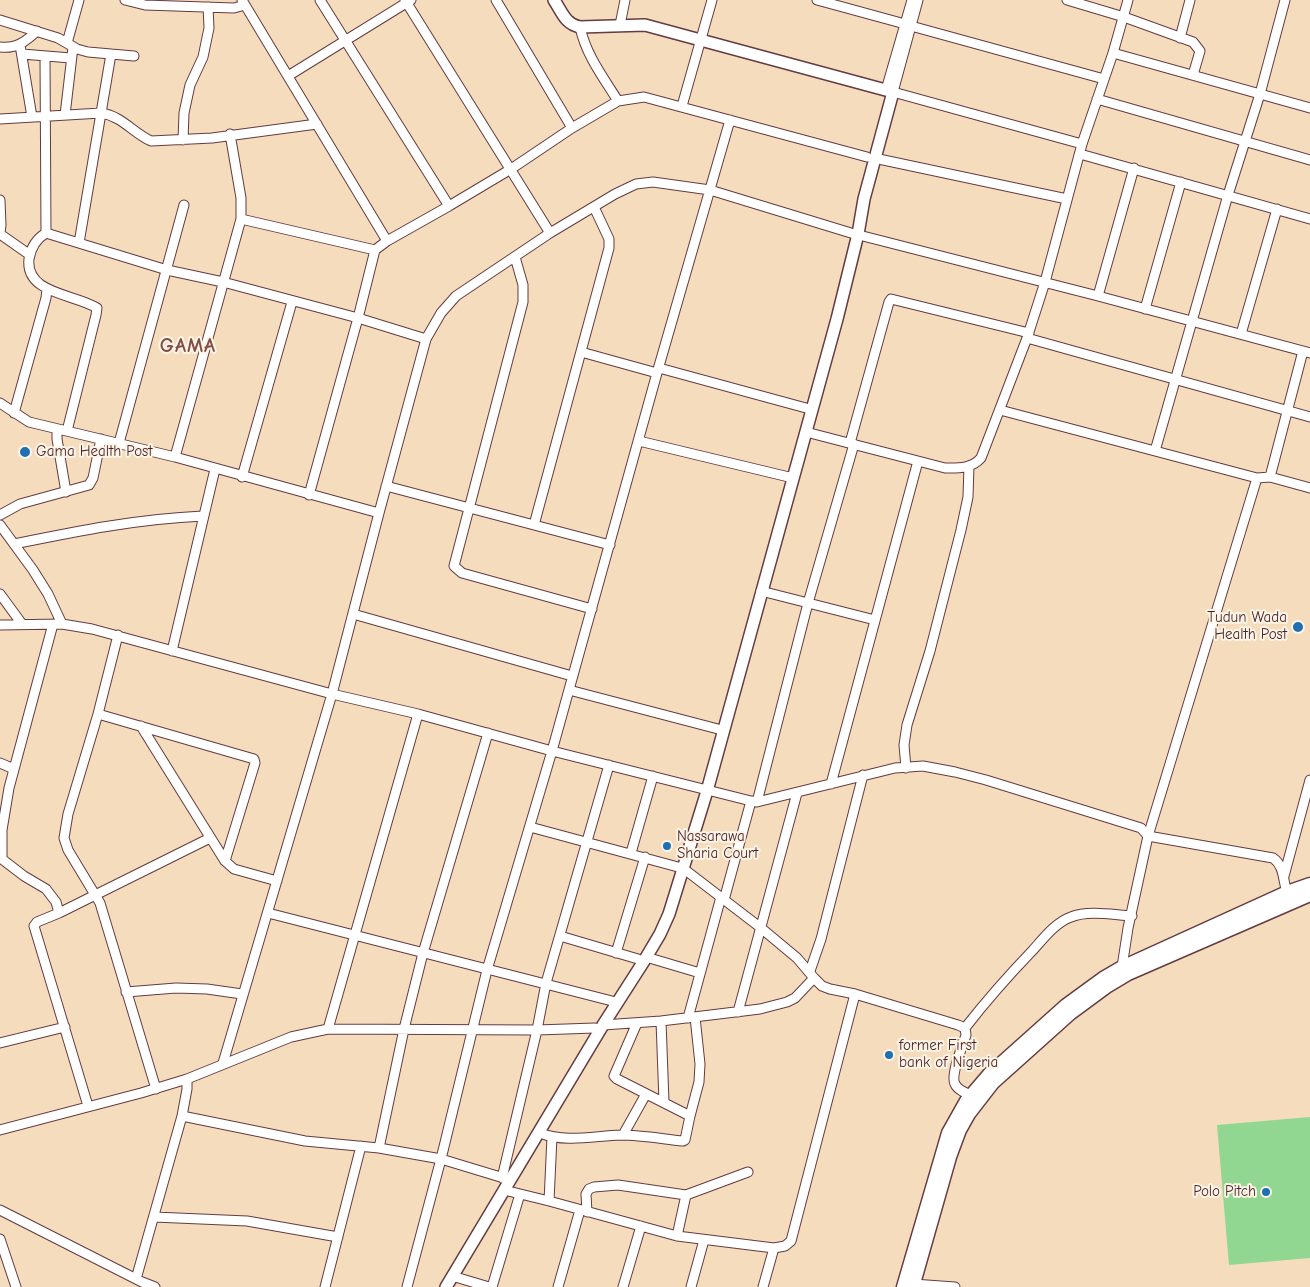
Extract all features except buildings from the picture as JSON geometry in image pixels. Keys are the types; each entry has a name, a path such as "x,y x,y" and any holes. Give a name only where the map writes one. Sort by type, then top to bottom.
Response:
{"main road":[{"path":"975,1097 1070,1014 1108,986 1128,974 1289,897 1310,884"},
{"path":"910,1286 960,1130 975,1097 1002,1061 1066,1005 1122,967 1289,897 1310,895"}],"street":[{"path":"65,115 71,58 70,45 79,0"},
{"path":"124,0 234,8 244,2 387,241"},
{"path":"320,0 450,206"},
{"path":"496,0 572,128"},
{"path":"554,0 568,22 580,27 644,25 1082,144"},
{"path":"620,25 625,0"},
{"path":"682,106 712,0"},
{"path":"817,0 1104,79"},
{"path":"704,790 718,730 790,478 806,432 837,319 870,158 908,25 912,0"},
{"path":"908,25 918,0"},
{"path":"1067,0 1124,17 1193,42 1200,51 1193,75"},
{"path":"806,432 944,468 960,468 973,465 981,458 1028,336 1045,282 1082,144 1113,53 1128,0"},
{"path":"1180,38 1190,0"},
{"path":"1156,451 1228,195 1260,94 1285,0"},
{"path":"288,76 408,1 550,233"},
{"path":"183,140 184,113 190,84 203,57 210,28 208,7"},
{"path":"0,20 37,31 88,52 134,56"},
{"path":"580,27 583,41 589,53 618,101"},
{"path":"21,49 37,31"},
{"path":"0,47 16,46 45,56 71,58"},
{"path":"21,49 32,117"},
{"path":"1113,53 1310,108"},
{"path":"79,243 111,54"},
{"path":"45,56 47,116 46,233"},
{"path":"309,495 375,250 387,241 511,169 572,128 618,101 644,97 870,158 1067,198"},
{"path":"1097,99 1310,160"},
{"path":"0,119 102,113 118,118 144,138 151,141 183,140 317,124"},
{"path":"406,1287 441,1159 487,970 552,751 730,120"},
{"path":"175,457 241,219 241,198 230,134"},
{"path":"1080,154 1310,219"},
{"path":"1098,296 1134,168"},
{"path":"223,1063 332,694 426,339 436,320 456,296 550,233 615,194 645,182 710,190 855,234 1045,282 1307,352 1287,410 1270,476"},
{"path":"1145,309 1181,182"},
{"path":"0,200 0,233 30,256"},
{"path":"119,443 184,205"},
{"path":"534,525 609,248 609,239 594,207"},
{"path":"1241,334 1277,209"},
{"path":"241,219 375,250"},
{"path":"46,233 167,270 223,282 292,302 358,318 426,339"},
{"path":"46,233 34,244 30,256 28,267 32,277 47,289 97,308 67,431"},
{"path":"446,1287 505,1182 540,1133 612,1001 665,924 761,591 806,408 855,234"},
{"path":"515,256 523,285 523,302 454,566 458,571 592,608"},
{"path":"14,412 47,289"},
{"path":"540,1133 552,1138 564,1139 623,1135 683,1141 687,1138 690,1116 699,1082 700,1064 692,1018 700,973 754,802 891,299 1028,336 1175,380 1310,417"},
{"path":"242,476 292,302"},
{"path":"580,352 806,408"},
{"path":"0,403 25,421 175,457 379,513"},
{"path":"1000,410 1257,478 1270,476 1310,488"},
{"path":"57,429 66,492"},
{"path":"0,516 20,504 89,485 101,439"},
{"path":"639,441 790,478"},
{"path":"831,784 918,461"},
{"path":"906,768 904,745 907,725 930,651 961,530 968,497 969,466"},
{"path":"172,651 215,469"},
{"path":"1122,967 1128,928 1148,836 1257,478"},
{"path":"386,486 610,545"},
{"path":"14,544 106,525 165,518 203,516"},
{"path":"0,525 48,594 58,624 3,804 1,830 2,860 24,876 46,888 56,902 59,913"},
{"path":"761,591 875,620"},
{"path":"0,594 22,624"},
{"path":"353,614 572,676"},
{"path":"0,625 58,624 118,635 332,694 418,714 552,751 754,802 895,768 923,766 955,772 1141,828 1148,836 1273,858 1281,866 1289,897"},
{"path":"118,635 98,714 64,830 64,838 68,850 100,903 156,1089"},
{"path":"569,690 718,730"},
{"path":"98,714 254,759 255,762 225,862"},
{"path":"328,1029 418,714"},
{"path":"141,726 225,862 234,868 277,881"},
{"path":"379,1148 404,1029 423,954 488,733"},
{"path":"0,763 14,769"},
{"path":"505,1182 546,983 609,765"},
{"path":"0,1130 156,1089 187,1079 291,1037 328,1029 537,1030 599,1027 738,1012 787,1002 794,998 812,975 863,775"},
{"path":"631,853 654,776"},
{"path":"1283,878 1310,780"},
{"path":"738,1012 797,793"},
{"path":"530,826 681,868 798,958 822,986 830,990 855,994 965,1028"},
{"path":"88,1106 34,926 37,922 59,913 210,838"},
{"path":"616,953 645,857"},
{"path":"268,913 612,1001"},
{"path":"975,1097 958,1088 954,1084 953,1076 966,1035 965,1028 991,995 1061,922 1070,917 1086,913 1132,916"},
{"path":"560,936 616,953 700,973"},
{"path":"439,1287 642,958"},
{"path":"126,992 199,988 242,994"},
{"path":"182,1116 305,1141 379,1148 441,1159 505,1182 520,1194 677,1236 774,1248 786,1246 791,1241 855,994"},
{"path":"661,1021 664,1102"},
{"path":"637,1023 614,1076 690,1116"},
{"path":"0,1043 64,1027"},
{"path":"140,1283 154,1217 182,1116 188,1089 187,1079"},
{"path":"623,1135 646,1094"},
{"path":"549,1201 552,1138"},
{"path":"325,1287 361,1146"},
{"path":"558,1287 583,1211 586,1194 589,1190 594,1187 618,1185 686,1195 748,1172"},
{"path":"452,1276 491,1287 520,1194"},
{"path":"677,1236 686,1195"},
{"path":"0,1210 140,1283 155,1287"},
{"path":"154,1217 247,1221 338,1237"},
{"path":"622,1287 641,1226"},
{"path":"0,1238 16,1287"},
{"path":"691,1287 704,1240"},
{"path":"762,1287 774,1248"},
{"path":"910,1286 955,1287"}],"green space":[{"name":"Polo Pitch","path":"1310,1117 1310,1258 1229,1265 1217,1125"}],"place":[{"name":"Gama Health Post","path":"25,452"},
{"name":"Tudun Wada Health Post","path":"1298,627"},
{"name":"Nassarawa Sharia Court","path":"667,846"},
{"name":"former First bank of Nigeria","path":"889,1055"},
{"name":"Polo Pitch","path":"1266,1192"}],"district":[{"name":"GAMA","path":"188,346"}]}
